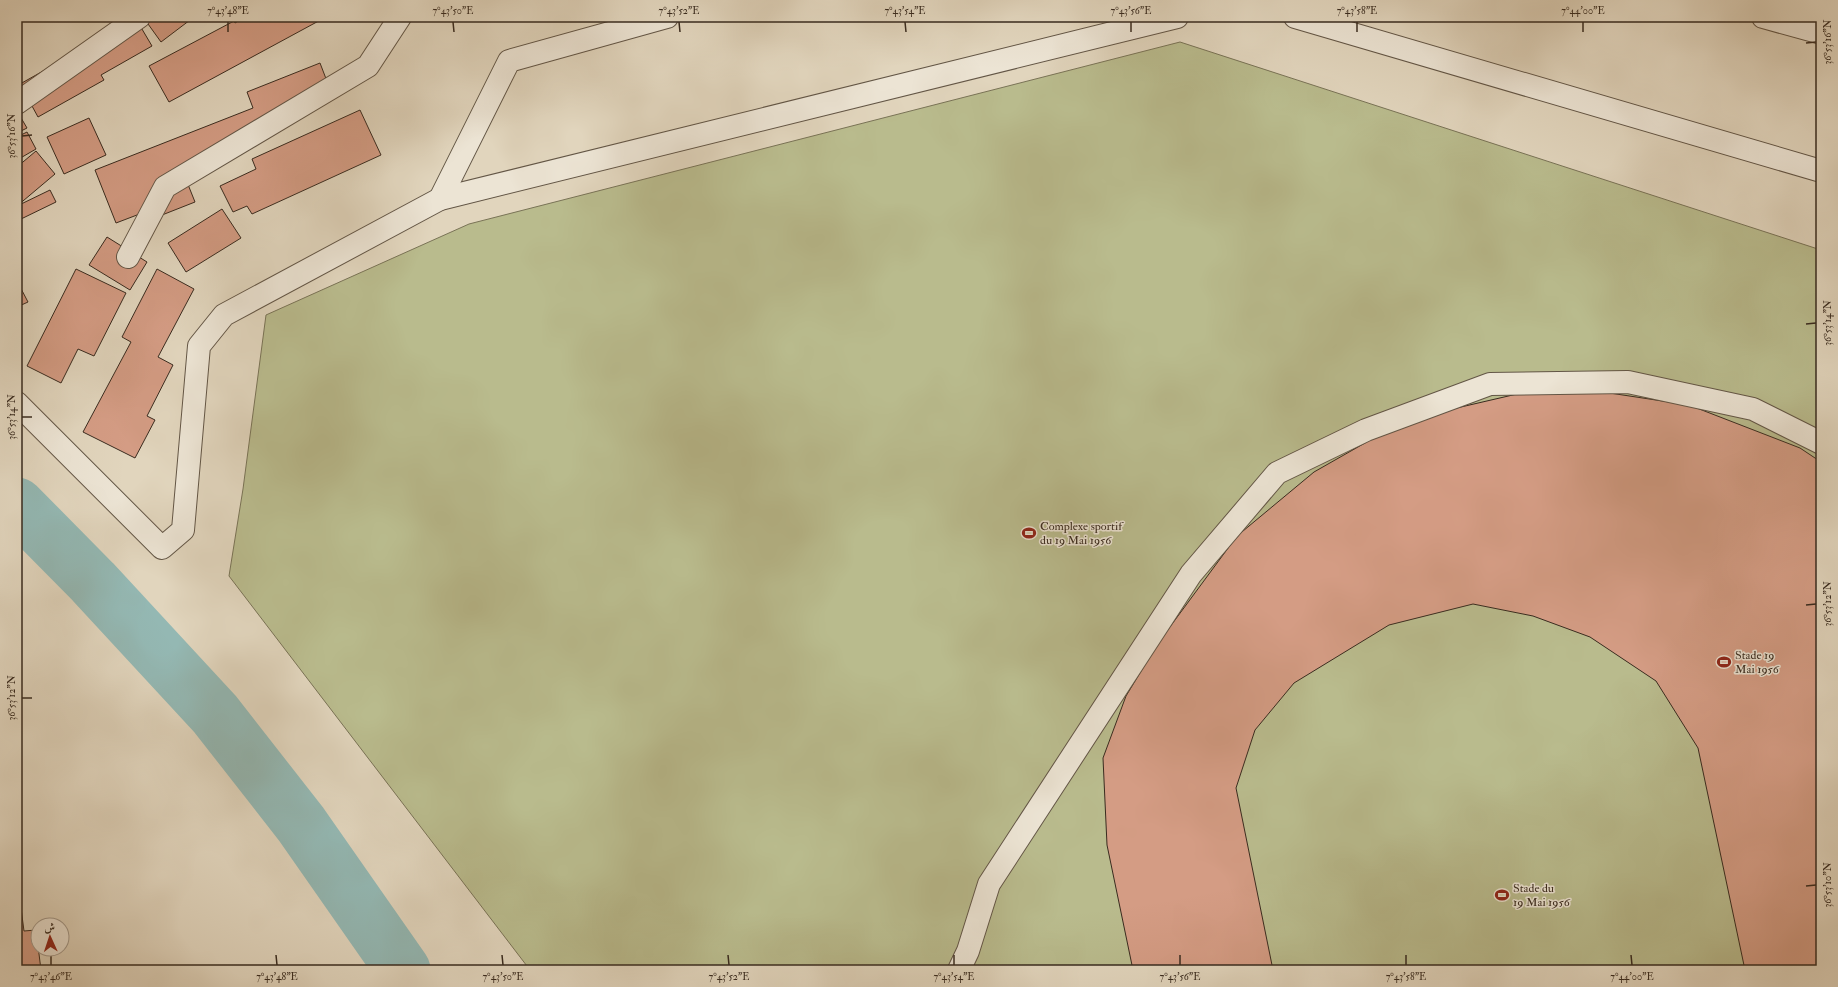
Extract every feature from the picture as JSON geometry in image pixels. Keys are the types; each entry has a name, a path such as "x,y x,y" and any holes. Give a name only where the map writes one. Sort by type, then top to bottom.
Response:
{"street":[{"path":"17,103 139,17"},
{"path":"128,257 165,187 368,66 400,17"},
{"path":"440,199 509,61 667,17"},
{"path":"17,403 162,548 183,530 199,346 224,315 440,199 1177,17"},
{"path":"1295,17 1821,171"},
{"path":"1763,17 1821,33"},
{"path":"959,970 968,951 989,884 1191,574 1277,473 1366,430 1490,384 1628,382 1753,408 1821,443"}],"green space":[{"name":"Complexe sportif du 19 Mai 1956","path":"1180,42 1821,250 1821,970 530,970 229,576 243,489 266,315 469,224"}],"building":[{"path":"143,17 194,17 161,42"},
{"path":"245,17 326,17 169,102 149,66 234,21 235,23"},
{"path":"136,19 152,46 101,75 104,80 38,117 20,84"},
{"path":"320,63 333,97 183,172 195,202 162,215 158,207 116,223 95,170 253,108 247,92"},
{"path":"360,110 381,155 252,214 247,206 233,212 220,186 256,169 252,159"},
{"path":"17,111 27,128 17,133"},
{"path":"89,118 106,155 64,174 47,137"},
{"path":"27,132 36,149 17,160 17,137"},
{"path":"36,151 55,174 17,206 17,167"},
{"path":"50,190 56,202 21,219 17,211 17,206"},
{"path":"222,209 241,238 186,272 168,243"},
{"path":"107,237 147,262 130,290 89,265"},
{"path":"76,269 126,293 94,356 78,349 61,383 27,366"},
{"path":"157,269 194,289 158,357 173,365 147,416 155,420 135,458 83,432 131,342 122,337"},
{"path":"17,281 28,302 17,307"},
{"name":"Stade 19 Mai 1956","path":"1603,392 1689,405 1800,448 1821,462 1821,970 1745,970 1698,748 1656,681 1590,637 1533,616 1473,604 1389,625 1294,683 1255,730 1236,788 1273,970 1133,970 1107,845 1103,758 1126,696 1158,643 1237,536 1314,472 1379,435 1435,413 1517,394"},
{"path":"17,893 19,893 24,931 30,930 30,957 39,957 41,970 17,970"}],"waterway":[{"path":"17,505 93,582 215,714 301,824 403,970"}],"place":[{"name":"Complexe sportif du 19 Mai 1956","path":"1029,533"},
{"name":"Stade 19 Mai 1956","path":"1724,662"},
{"name":"Stade du 19 Mai 1956","path":"1502,895"}]}
